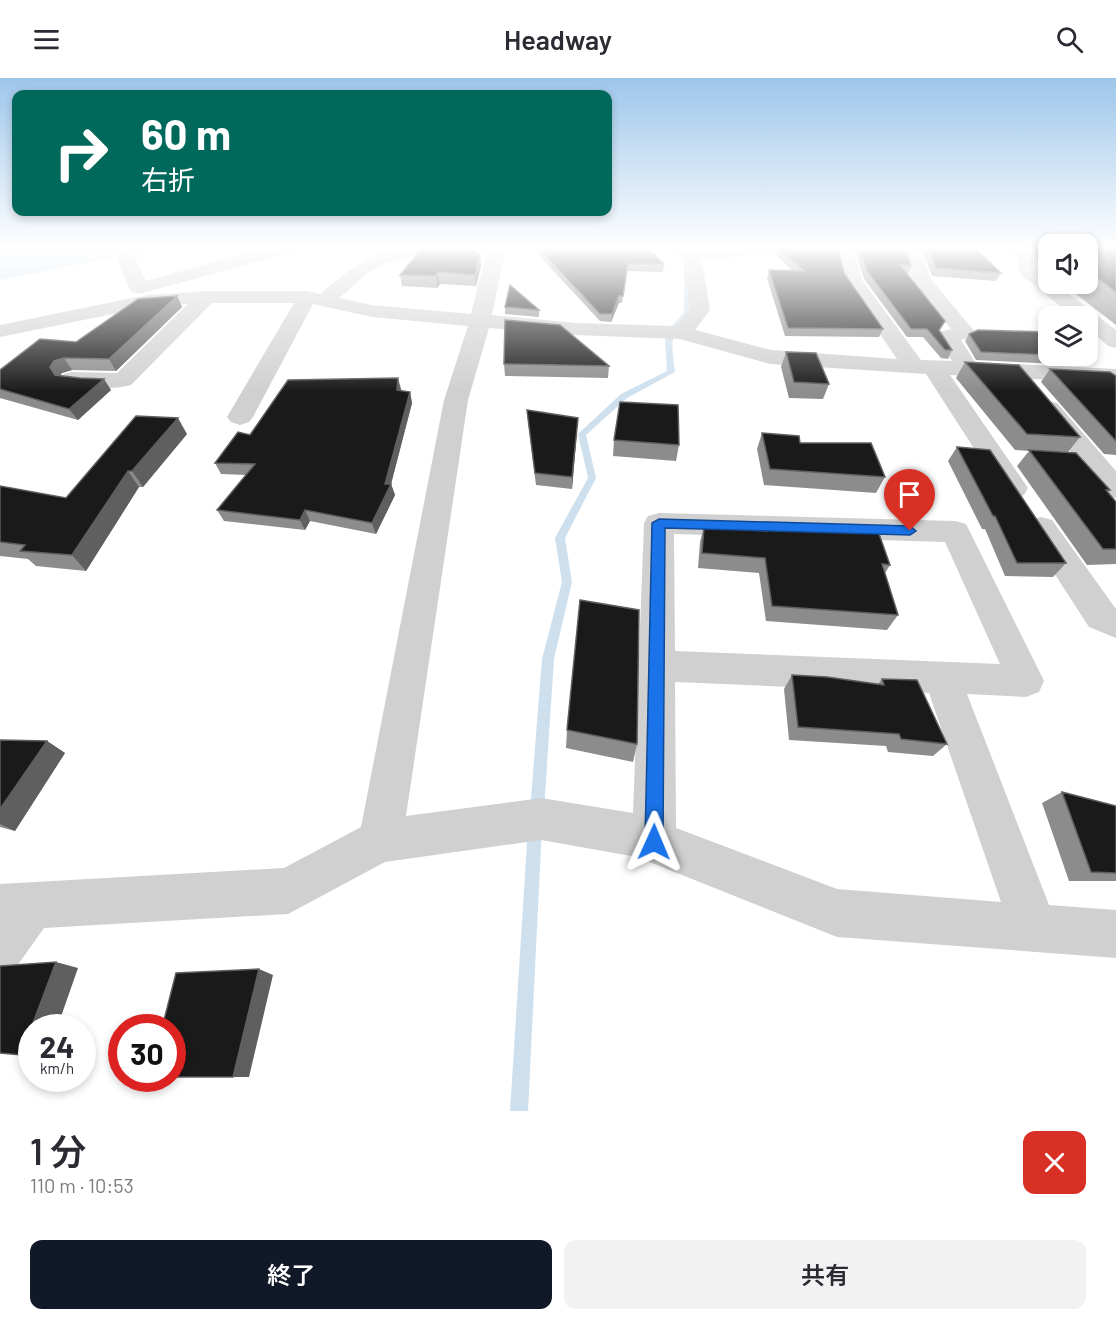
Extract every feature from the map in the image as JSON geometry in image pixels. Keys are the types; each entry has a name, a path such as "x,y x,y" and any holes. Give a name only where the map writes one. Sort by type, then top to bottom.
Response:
{"street":[{"path":"0,319 93,295"},
{"path":"240,417 315,299 321,295"},
{"path":"380,842 456,400 486,295"},
{"path":"680,333 700,310 696,295"},
{"path":"865,295 924,367 1101,617 1116,624"},
{"path":"934,295 964,332 948,337 968,369"},
{"path":"1059,295 1072,306"},
{"path":"72,379 123,381 207,297"},
{"path":"0,331 147,301 207,297 315,299 372,311 480,321 680,333 770,357 1116,376"},
{"path":"1098,327 1116,341"},
{"path":"1017,371 1116,489"},
{"path":"654,842 656,666 659,523 955,532 1026,681 656,666"},
{"path":"942,677 1034,928"},
{"path":"0,949 16,907 288,891 380,842 523,821 637,835 837,913 1116,934"}],"building":[{"path":"508,295 522,295 539,310 505,307"},
{"path":"582,295 623,295 619,296 612,314 600,314"},
{"path":"777,295 859,295 883,329 788,328"},
{"path":"885,295 924,295 945,321 939,330 952,350 945,350 927,329 911,329"},
{"path":"177,296 109,359 64,358 54,361 50,367 55,375 104,379 69,409 0,389 0,370 40,339 76,342 138,299"},
{"path":"505,320 560,325 609,366 504,364"},
{"path":"978,330 1038,332 1038,355 981,352 969,334"},
{"path":"786,352 816,353 829,384 794,382"},
{"path":"965,362 1019,365 1080,437 1027,434"},
{"path":"1050,369 1110,372 1116,376 1116,441"},
{"path":"398,378 397,390 410,392 385,484 391,484 372,523 305,510 300,520 217,510 255,464 215,463 238,432 250,435 288,380"},
{"path":"620,402 678,405 679,445 614,440"},
{"path":"527,410 578,418 572,477 535,473"},
{"path":"136,416 178,418 132,471 128,471 72,555 20,551 25,545 0,542 0,486 66,498"},
{"path":"762,433 799,436 800,443 871,443 885,477 770,469"},
{"path":"957,447 990,450 1066,563 1017,563 995,516"},
{"path":"1029,450 1076,453 1110,490 1106,490 1116,502 1116,549 1103,549"},
{"path":"766,523 878,531 890,565 882,564 898,615 772,606 765,558 702,553 704,527 767,531"},
{"path":"580,600 639,610 637,744 567,730"},
{"path":"792,675 884,685 882,679 917,680 947,744 901,739 899,734 798,727"},
{"path":"0,740 47,741 0,809"},
{"path":"1062,792 1116,806 1116,873 1091,872"},
{"path":"56,962 36,1014 18,1014 18,1055 0,1053 0,966"},
{"path":"259,969 233,1077 186,1077 186,1014 166,1014 176,973"}],"waterway":[{"path":"537,811 548,659 567,582 560,538 592,478 582,434 624,396 671,372 669,339 674,327 687,312 687,295"},
{"path":"519,1111 535,827"}],"route":[{"path":"654,842 659,523 910,531"}]}
